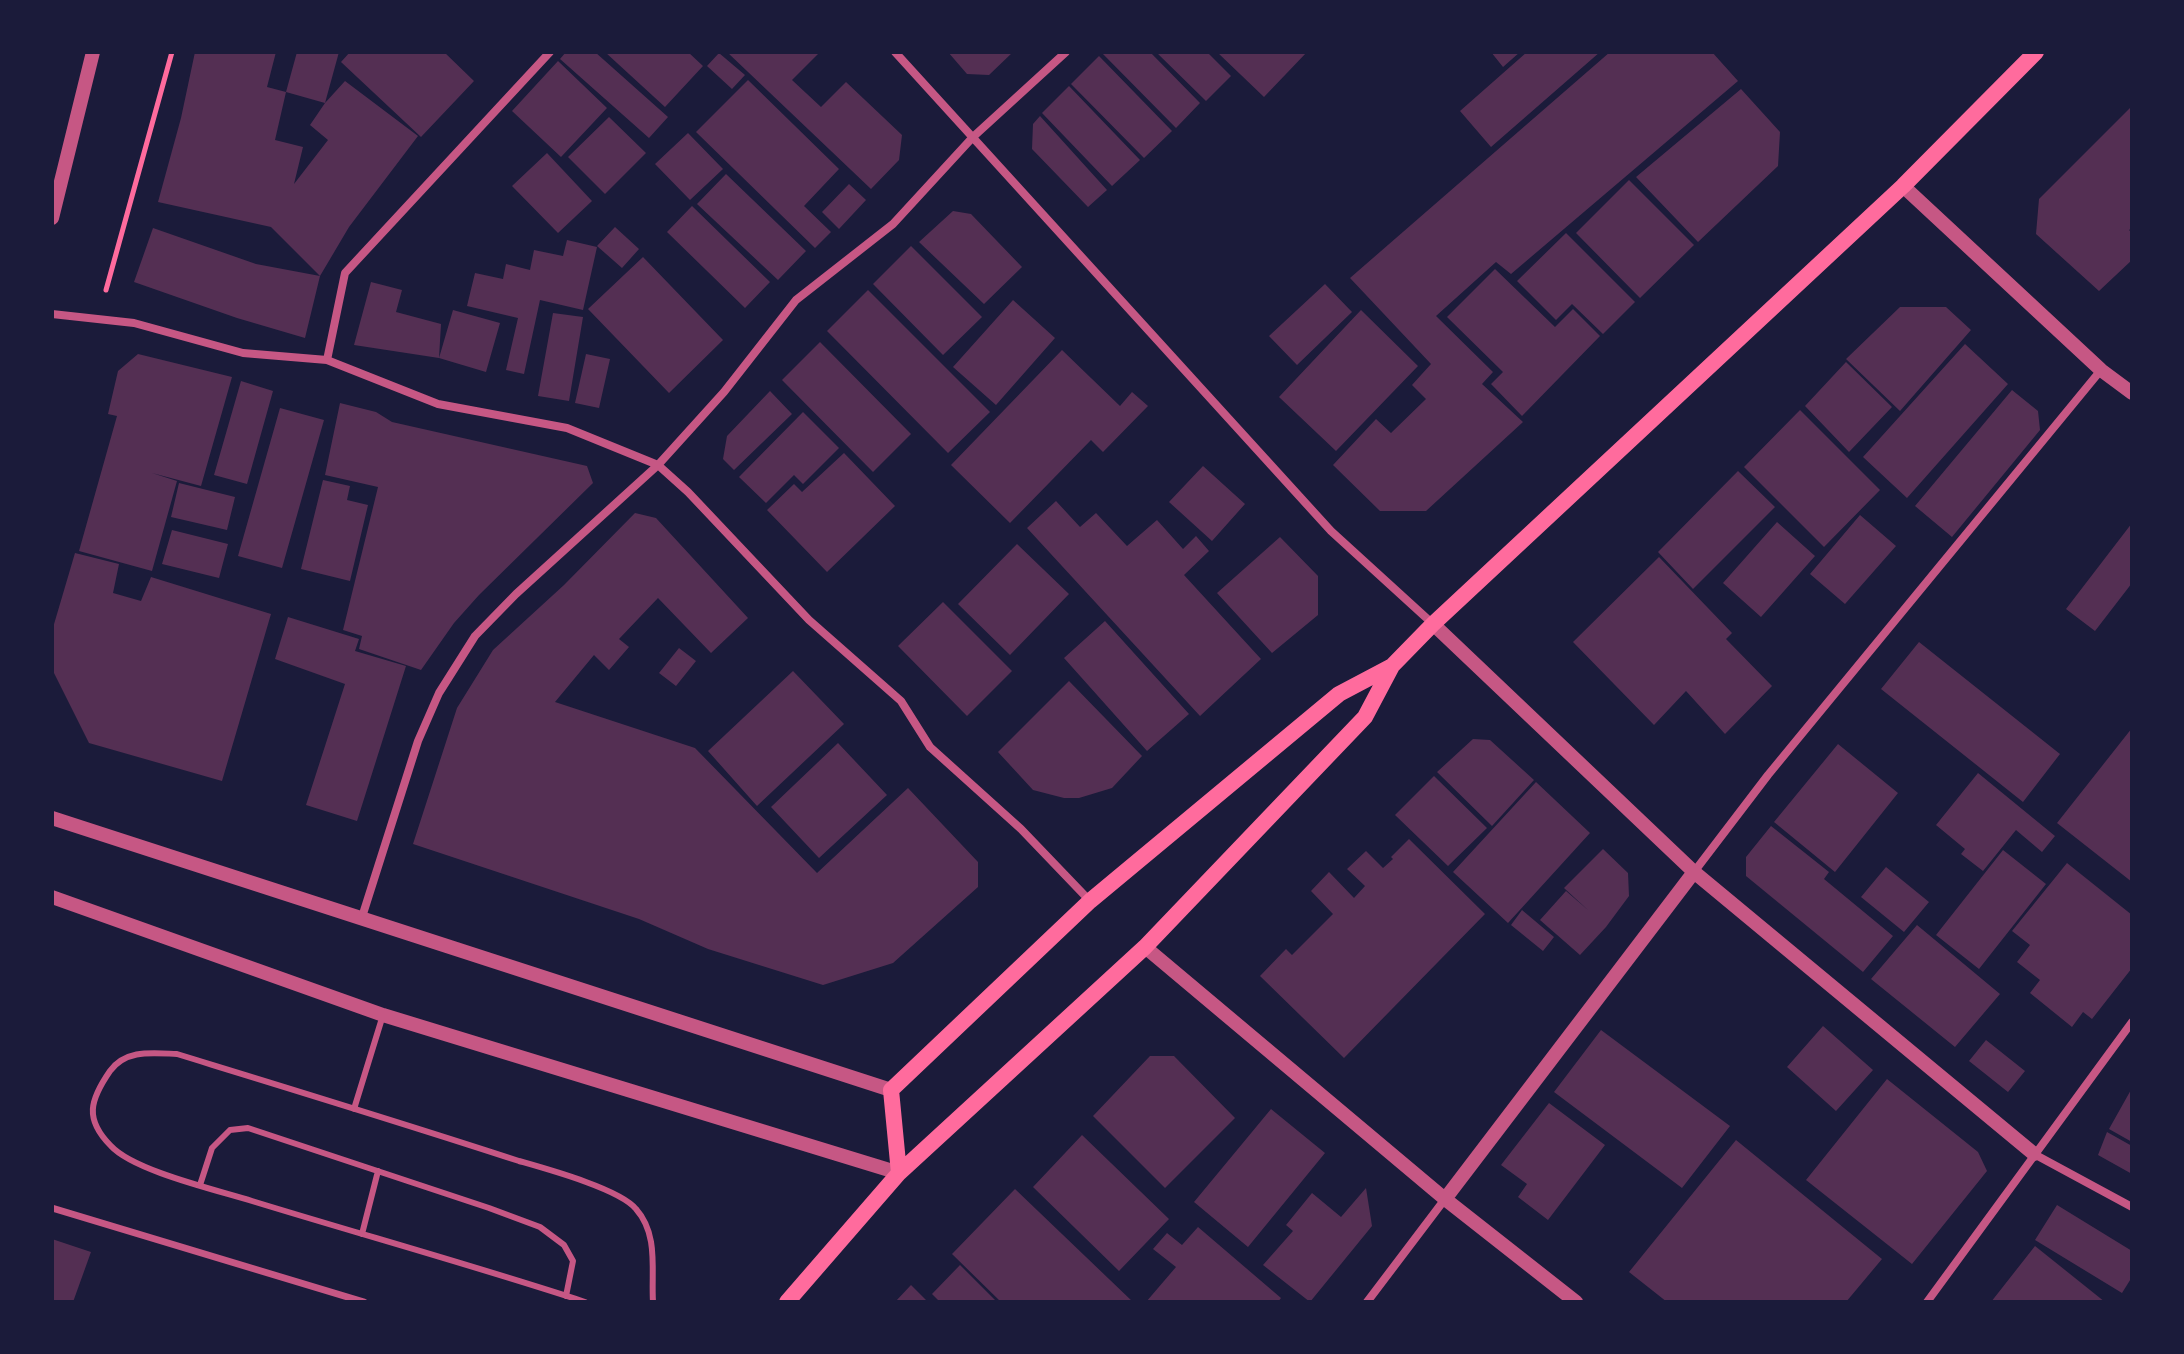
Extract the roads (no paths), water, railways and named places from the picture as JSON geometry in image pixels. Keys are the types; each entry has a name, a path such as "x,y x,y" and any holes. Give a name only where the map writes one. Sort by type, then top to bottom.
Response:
{"main road":[{"path":"787,1302 899,1173 1145,947 1365,717 1392,666 1433,624 1903,186 2036,52"},
{"path":"899,1173 891,1090 1090,901 1339,694 1392,666"}],"street":[{"path":"52,218 93,52"},
{"path":"327,360 345,273 550,52"},
{"path":"895,52 1331,531 1694,872 2034,1154 2132,1207"},
{"path":"362,917 418,741 439,693 475,636 516,594 658,465 724,392 796,300 893,224 973,137 1066,52"},
{"path":"1903,186 2101,370 2132,393"},
{"path":"52,314 134,323 243,353 327,360 438,404 567,428 658,465 688,492 809,620 901,701 930,747 1021,829 1090,901"},
{"path":"1367,1302 1768,775 2101,370"},
{"path":"52,818 891,1090"},
{"path":"52,897 383,1015 899,1173"},
{"path":"1145,947 1445,1199 1576,1302"},
{"path":"1927,1302 2132,1022"},
{"path":"52,1208 364,1302"}],"lane":[{"path":"354,1109 383,1015"},
{"path":"585,1302 130,1161 112,1148 96,1128 91,1105 117,1062 141,1053 177,1054 405,1123 581,1181 627,1199 638,1210 651,1235 653,1247 653,1302"},
{"path":"200,1185 212,1148 230,1130 248,1128 540,1227 564,1245 573,1261 566,1296"},
{"path":"362,1234 378,1171"}]}
